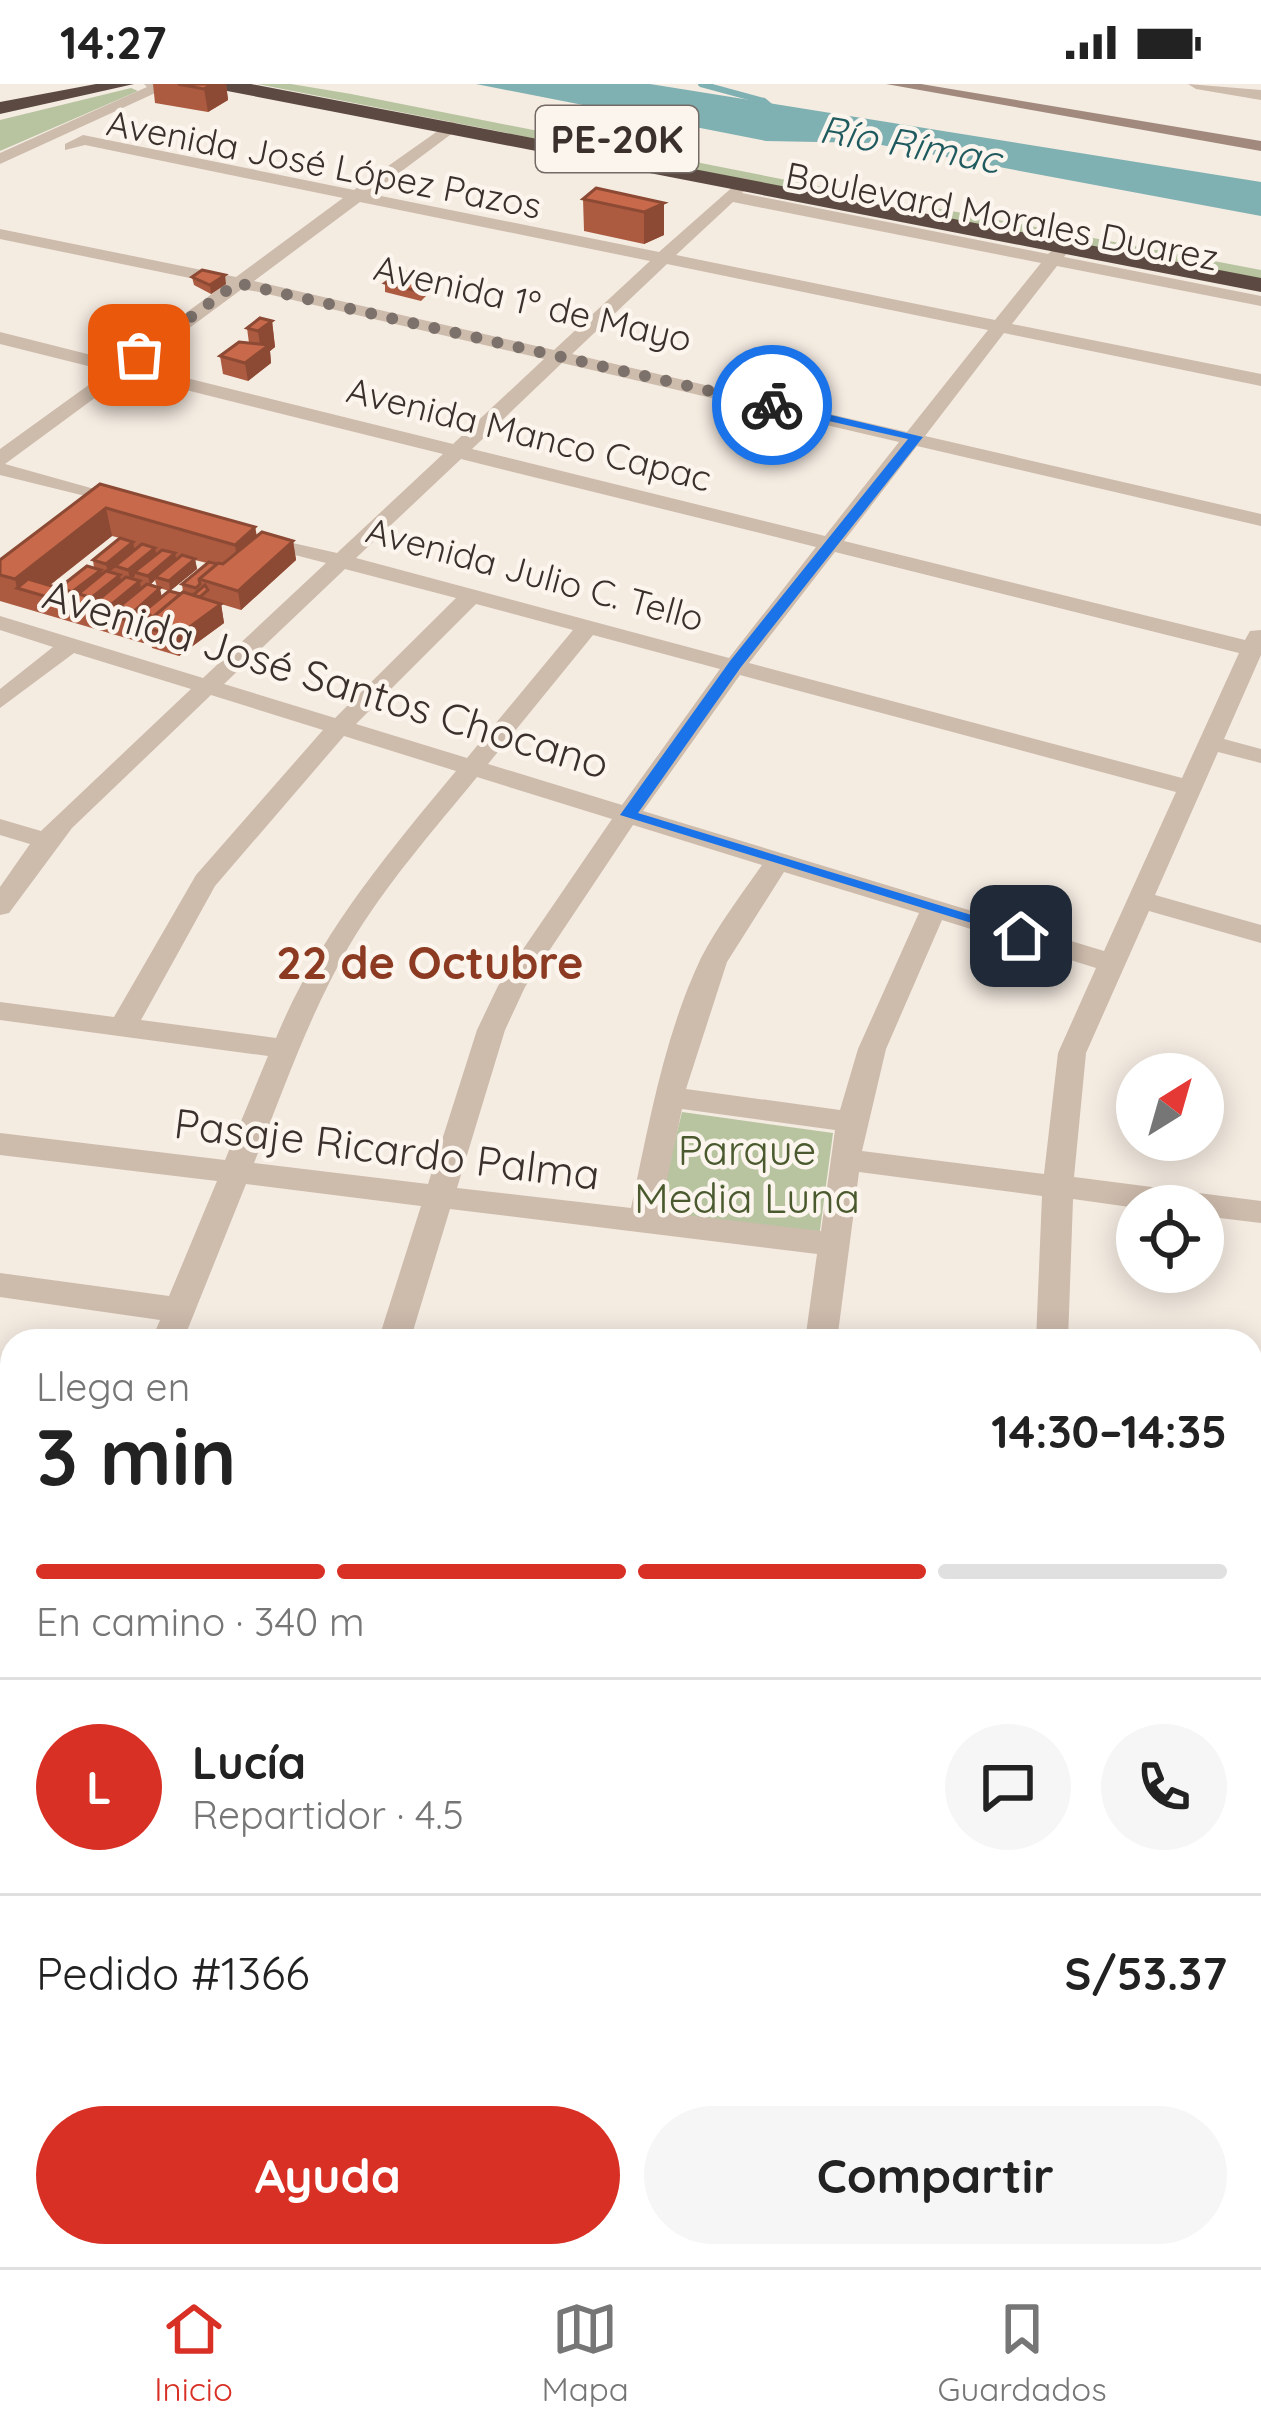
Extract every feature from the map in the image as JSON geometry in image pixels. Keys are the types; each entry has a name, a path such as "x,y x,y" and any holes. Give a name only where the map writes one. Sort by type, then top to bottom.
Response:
{"highway":[{"path":"0,91 13,84"},
{"path":"0,108 125,84"},
{"name":"PE-20K","path":"222,84 452,126 737,189 912,207 1058,253 1261,285"},
{"name":"PE-20K","path":"315,84 912,207 1261,265"}],"street":[{"path":"0,159 156,89 152,84"},
{"path":"894,84 1261,146"},
{"path":"1196,84 1261,95"},
{"path":"0,458 452,126"},
{"name":"Avenida José López Pazos","path":"355,198 71,147 83,140 1261,391"},
{"path":"0,907 46,841 737,189"},
{"name":"Boulevard Morales Duarez","path":"737,189 1058,253 1261,302"},
{"name":"Avenida 1º de Mayo","path":"0,219 563,351 1261,504"},
{"name":"Avenida 1º de Mayo","path":"0,234 244,278"},
{"path":"398,1329 491,1030 512,986 736,664 1058,253"},
{"name":"Avenida José López Pazos","path":"995,331 1261,380"},
{"name":"Avenida Manco Capac","path":"5,344 1256,640"},
{"name":"Avenida 1º de Mayo","path":"922,432 1261,520"},
{"path":"0,469 100,506 155,511"},
{"name":"Avenida Julio C. Tello","path":"224,530 1190,788"},
{"path":"122,1027 169,937 219,862 340,728 472,595"},
{"name":"Avenida José Santos Chocano","path":"0,622 1108,962"},
{"path":"171,1329 287,1048 339,940 383,876 589,626"},
{"path":"1052,1329 1058,1186 1072,1053 1108,962 1256,640"},
{"path":"0,700 71,644"},
{"path":"1210,743 1261,756"},
{"path":"0,827 46,841"},
{"path":"643,1222 670,1096 714,962 778,861"},
{"path":"1138,899 1261,934"},
{"path":"823,1329 851,1122 879,1030 934,909"},
{"path":"0,1011 287,1048"},
{"path":"670,1096 851,1122"},
{"name":"Pasaje Ricardo Palma","path":"0,1144 835,1244"},
{"path":"846,1160 1261,1212"},
{"path":"0,1286 179,1310"}],"green space":[{"path":"257,84 351,94 847,192 834,197"},
{"path":"131,88 138,91 0,151 0,120"},
{"path":"936,208 1261,270 1261,280 929,216"},
{"name":"Parque Media Luna","path":"682,1112 833,1133 819,1237 656,1216"}],"water":[{"name":"Río Rímac","path":"476,84 650,84 1261,182 1261,216 871,143 766,141"}],"building":[{"path":"596,188 664,203 644,212 583,199"},
{"path":"202,270 225,275 210,285 192,277"},
{"path":"401,271 421,276 411,283 426,287 421,292 385,283"},
{"path":"260,318 272,321 258,331 247,328"},
{"path":"239,342 269,345 245,363 220,356"},
{"path":"100,484 255,527 235,545 106,508 15,579 0,575 0,560"},
{"path":"262,532 293,541 238,591 199,579 223,564"},
{"path":"120,538 133,542 106,564 93,560"},
{"path":"142,544 155,548 128,570 115,566"},
{"path":"162,550 175,553 148,576 134,572"},
{"path":"182,555 195,559 169,581 155,577"},
{"path":"209,562 217,564 199,579 196,588 182,584"},
{"path":"87,566 101,570 72,592 59,588"},
{"path":"106,571 120,575 91,598 78,594"},
{"path":"126,577 140,581 112,604 98,600"},
{"path":"28,579 150,615 139,624 17,588"},
{"path":"147,584 160,588 134,611 120,606"},
{"path":"169,591 181,594 151,622 150,615 142,613"},
{"path":"183,592 221,604 176,637 148,628 160,619 153,617"}],"waterway":[{"path":"701,84 764,101 776,111"}],"way so far":[{"path":"139,355 237,283 772,405"}],"district":[{"name":"22 de Octubre","path":"430,963"}],"route":[{"path":"772,405 917,437 736,664 628,815 1021,936"}]}
